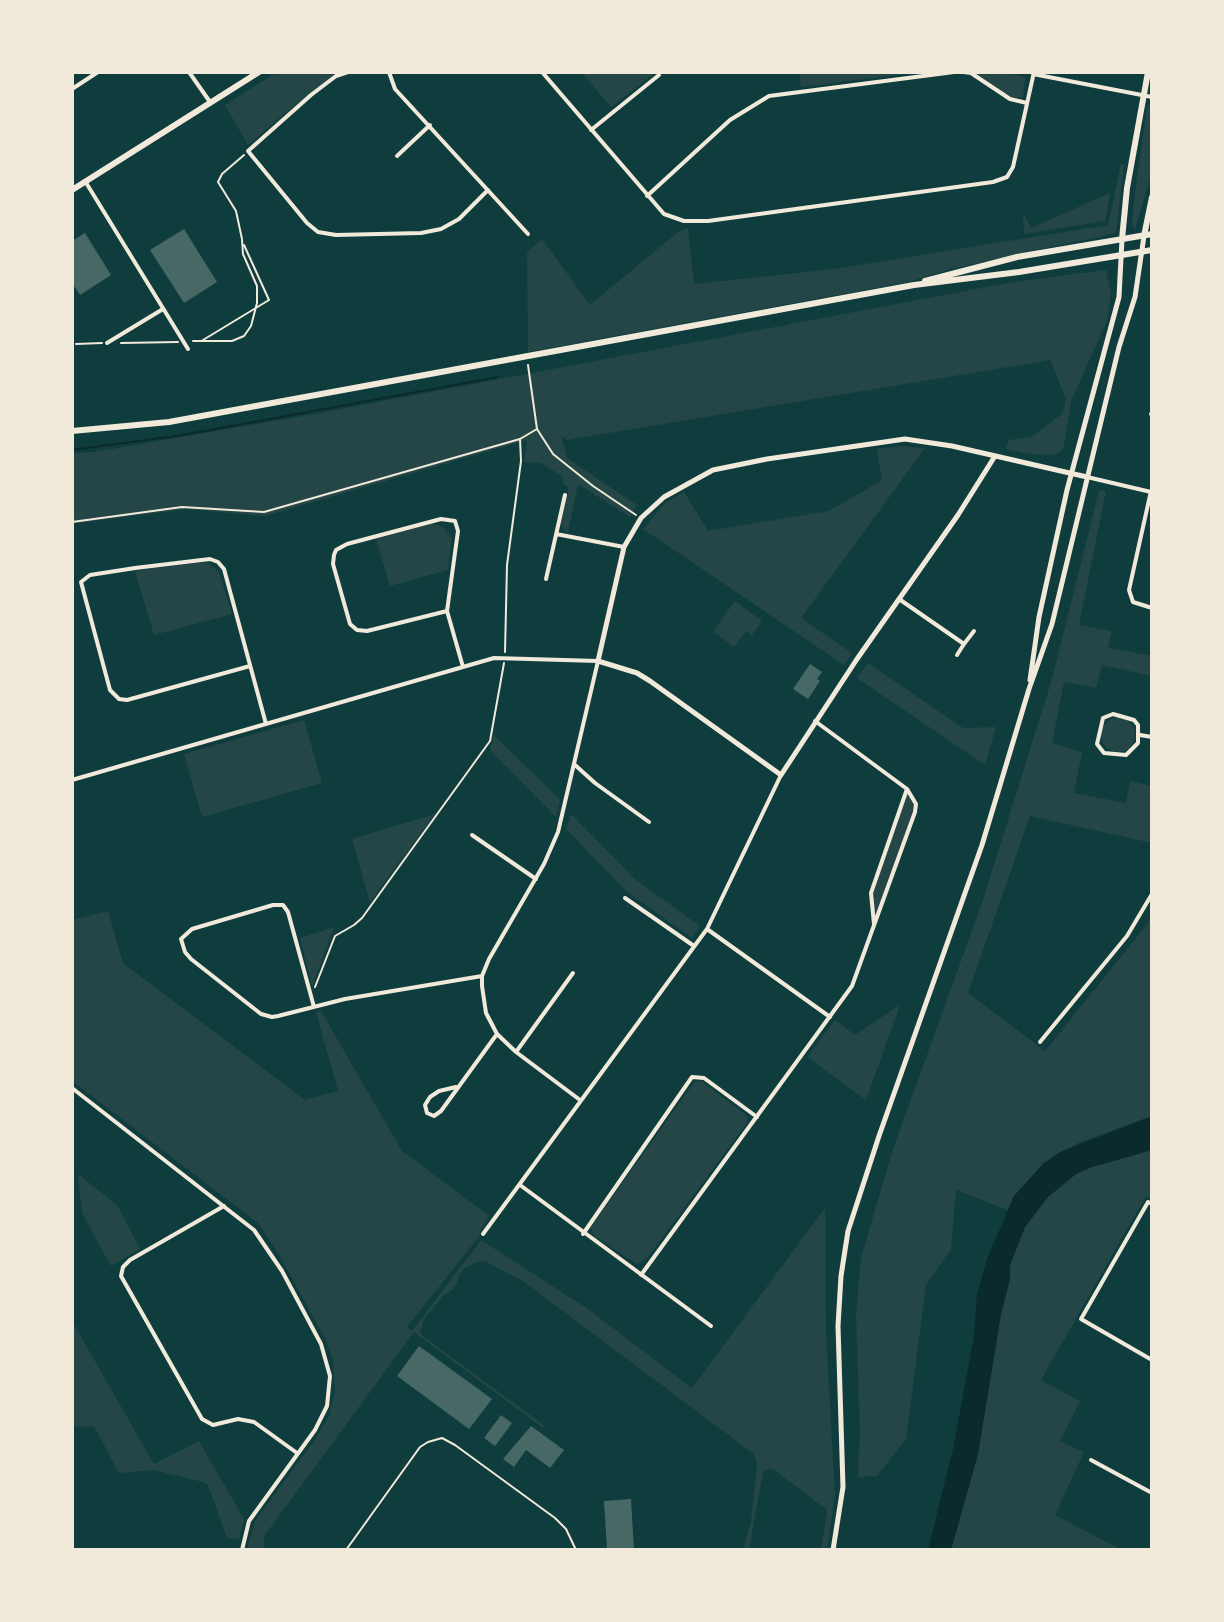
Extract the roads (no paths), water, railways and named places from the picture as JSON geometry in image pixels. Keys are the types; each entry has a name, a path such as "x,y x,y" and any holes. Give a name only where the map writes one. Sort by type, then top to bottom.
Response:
{"main road":[{"path":"72,190 259,72"},
{"path":"1122,239 1125,198 1148,72"},
{"path":"914,285 989,264 1148,235 1152,197"},
{"path":"72,431 199,417 914,285 1152,250"}],"street":[{"path":"72,89 98,72"},
{"path":"189,72 210,102"},
{"path":"348,72 336,76 311,95 248,151 307,223 318,232 336,235 421,233 441,229 459,219 488,190"},
{"path":"389,72 395,89 528,234"},
{"path":"542,72 664,214 684,221 708,221 993,182 1007,177 1013,167 1033,73 1152,97"},
{"path":"647,196 730,120 769,96 954,72"},
{"path":"964,72 971,73 1010,99 1027,103"},
{"path":"591,130 659,75"},
{"path":"397,156 430,125"},
{"path":"85,181 188,349"},
{"path":"833,1550 843,1487 838,1326 848,1231 982,845 1065,577 1148,235"},
{"path":"1029,689 1039,617 1072,473 1116,311 1122,239"},
{"path":"107,343 163,309"},
{"path":"580,1100 497,1034 484,1004 482,976 536,879 558,832 624,547 641,518 664,497 702,474 744,463 905,439 1072,473 1152,492 1129,590 1133,602 1152,608"},
{"path":"483,1234 707,929 781,775 995,456"},
{"path":"546,579 565,495"},
{"path":"447,611 367,631 357,630 350,624 333,564 336,550 347,544 441,519 455,521 458,531 447,611 463,667"},
{"path":"556,534 624,547"},
{"path":"250,666 127,700 119,699 110,690 81,582 90,575 135,568 210,559 218,562 224,569 266,724"},
{"path":"899,599 964,644"},
{"path":"957,655 974,631"},
{"path":"72,780 505,657 598,661 637,673 781,775"},
{"path":"1107,715 1134,720 1140,735 1135,748 1126,755 1104,753 1097,744 1101,725 1107,715"},
{"path":"641,1275 852,986 915,812 916,804 907,789 815,721"},
{"path":"1140,735 1152,737"},
{"path":"575,765 649,822"},
{"path":"874,926 871,893 907,789"},
{"path":"472,835 536,879"},
{"path":"1040,1042 1127,936 1152,894"},
{"path":"625,898 694,946"},
{"path":"314,1007 288,912 283,905 273,905 192,929 181,939 191,959 261,1014 278,1016 482,976"},
{"path":"707,929 830,1017"},
{"path":"516,1052 573,973"},
{"path":"456,1087 430,1097 425,1105 428,1115 438,1115 497,1034"},
{"path":"583,1234 692,1077 704,1078 757,1117"},
{"path":"72,1088 254,1230 314,1328 326,1358 330,1388 322,1418 249,1521 242,1550"},
{"path":"520,1185 711,1326"},
{"path":"1150,1203 1081,1319 1152,1360"},
{"path":"224,1206 130,1260 123,1267 121,1276 202,1419 213,1425 238,1419 257,1423 297,1453"},
{"path":"1091,1460 1152,1493"}],"lane":[{"path":"346,1550 420,1447 442,1438 555,1518 566,1529 576,1550"}],"waterway":[{"path":"72,450 183,435 498,377"}]}
